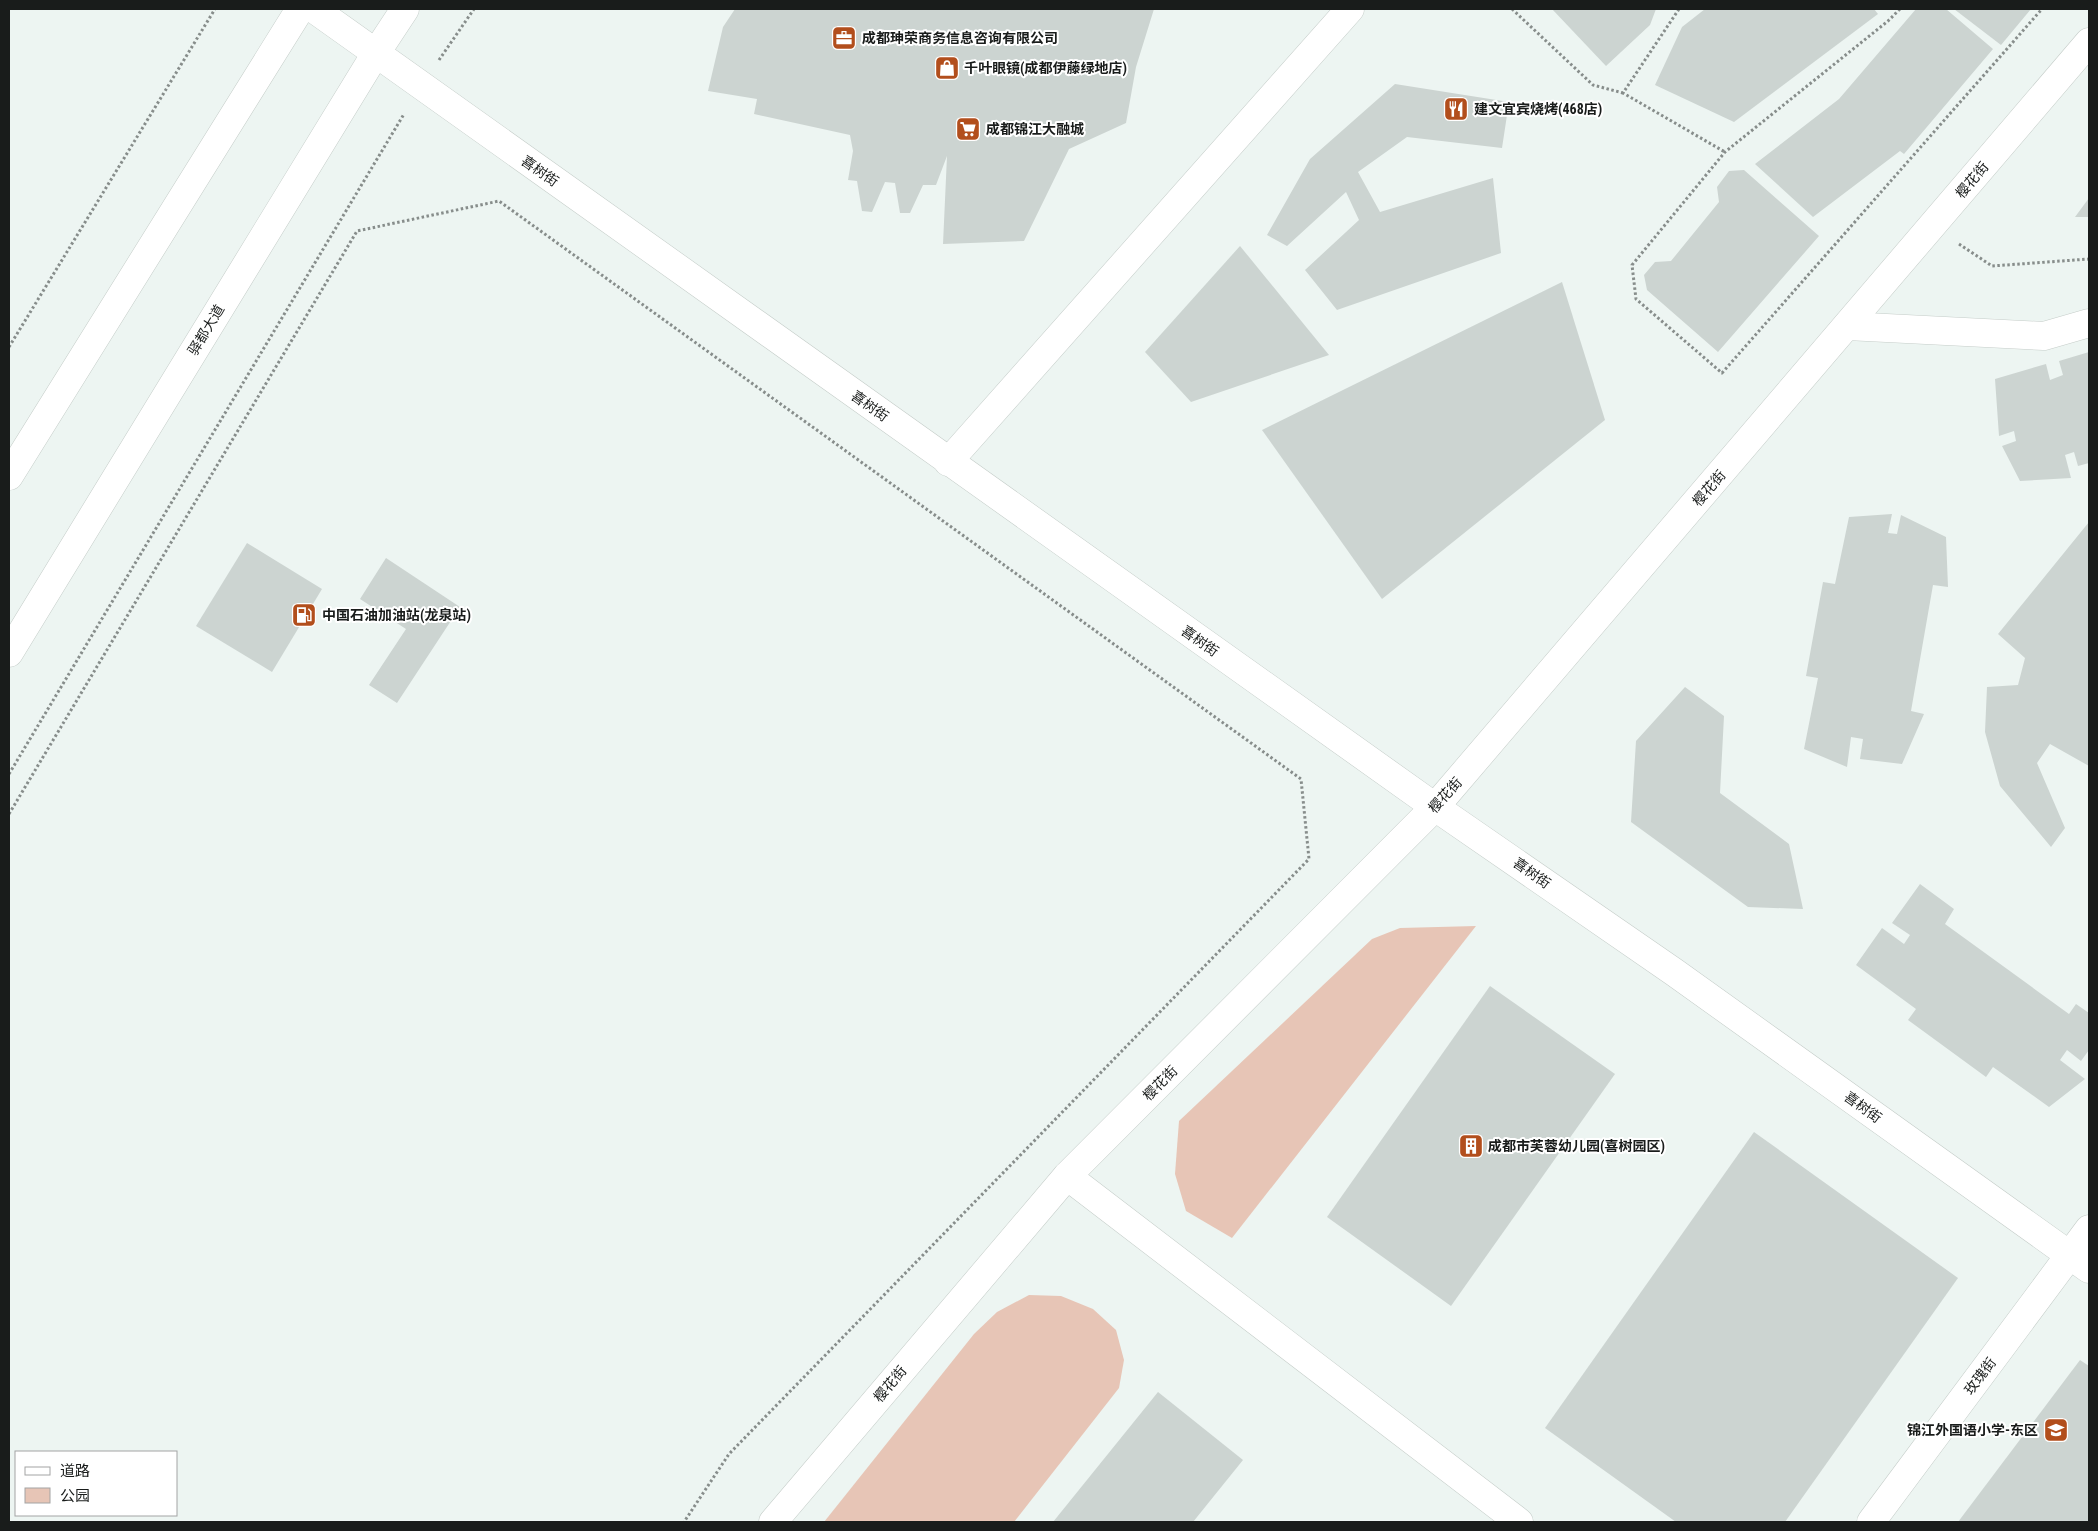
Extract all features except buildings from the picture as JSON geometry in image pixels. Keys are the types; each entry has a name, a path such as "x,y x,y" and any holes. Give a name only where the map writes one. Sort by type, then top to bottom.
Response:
{"street":[{"path":"9,476 300,9"},
{"name":"喜树街","path":"314,9 948,462 1435,807 1674,972 2080,1262"},
{"name":"驿都大道","path":"9,653 376,53 405,9"},
{"path":"948,462 1350,9"},
{"name":"樱花街","path":"773,1522 1067,1176 1435,807 2089,42"},
{"path":"1847,326 2044,336 2089,323"},
{"path":"1067,1176 1519,1522"},
{"name":"玫瑰街","path":"1871,1522 2080,1262 2089,1229"}],"path":[{"path":"9,347 215,9"},
{"path":"9,774 420,86 474,9"},
{"path":"1512,9 1593,85 1623,92 1725,152"},
{"path":"1623,92 1678,9"},
{"path":"1900,9 1888,22 1725,152 1632,265 1636,299 1722,373 2042,9"},
{"path":"9,814 357,231 499,201 1300,778 1310,859 730,1454 684,1522"},
{"path":"1933,226 1992,266 2089,259"}],"green space":[{"path":"1476,926 1232,1238 1186,1211 1175,1174 1179,1121 1372,939 1400,928"},
{"path":"1029,1295 1061,1296 1093,1309 1116,1330 1124,1360 1119,1388 1014,1522 824,1522 974,1334 997,1312"}],"place":[{"name":"成都珅荣商务信息咨询有限公司","path":"844,38"},
{"name":"千叶眼镜(成都伊藤绿地店)","path":"947,68"},
{"name":"建文宜宾烧烤(468店)","path":"1456,109"},
{"name":"成都锦江大融城","path":"968,129"},
{"name":"中国石油加油站(龙泉站)","path":"304,615"},
{"name":"成都市芙蓉幼儿园(喜树园区)","path":"1471,1146"},
{"name":"锦江外国语小学-东区","path":"2056,1430"}]}
